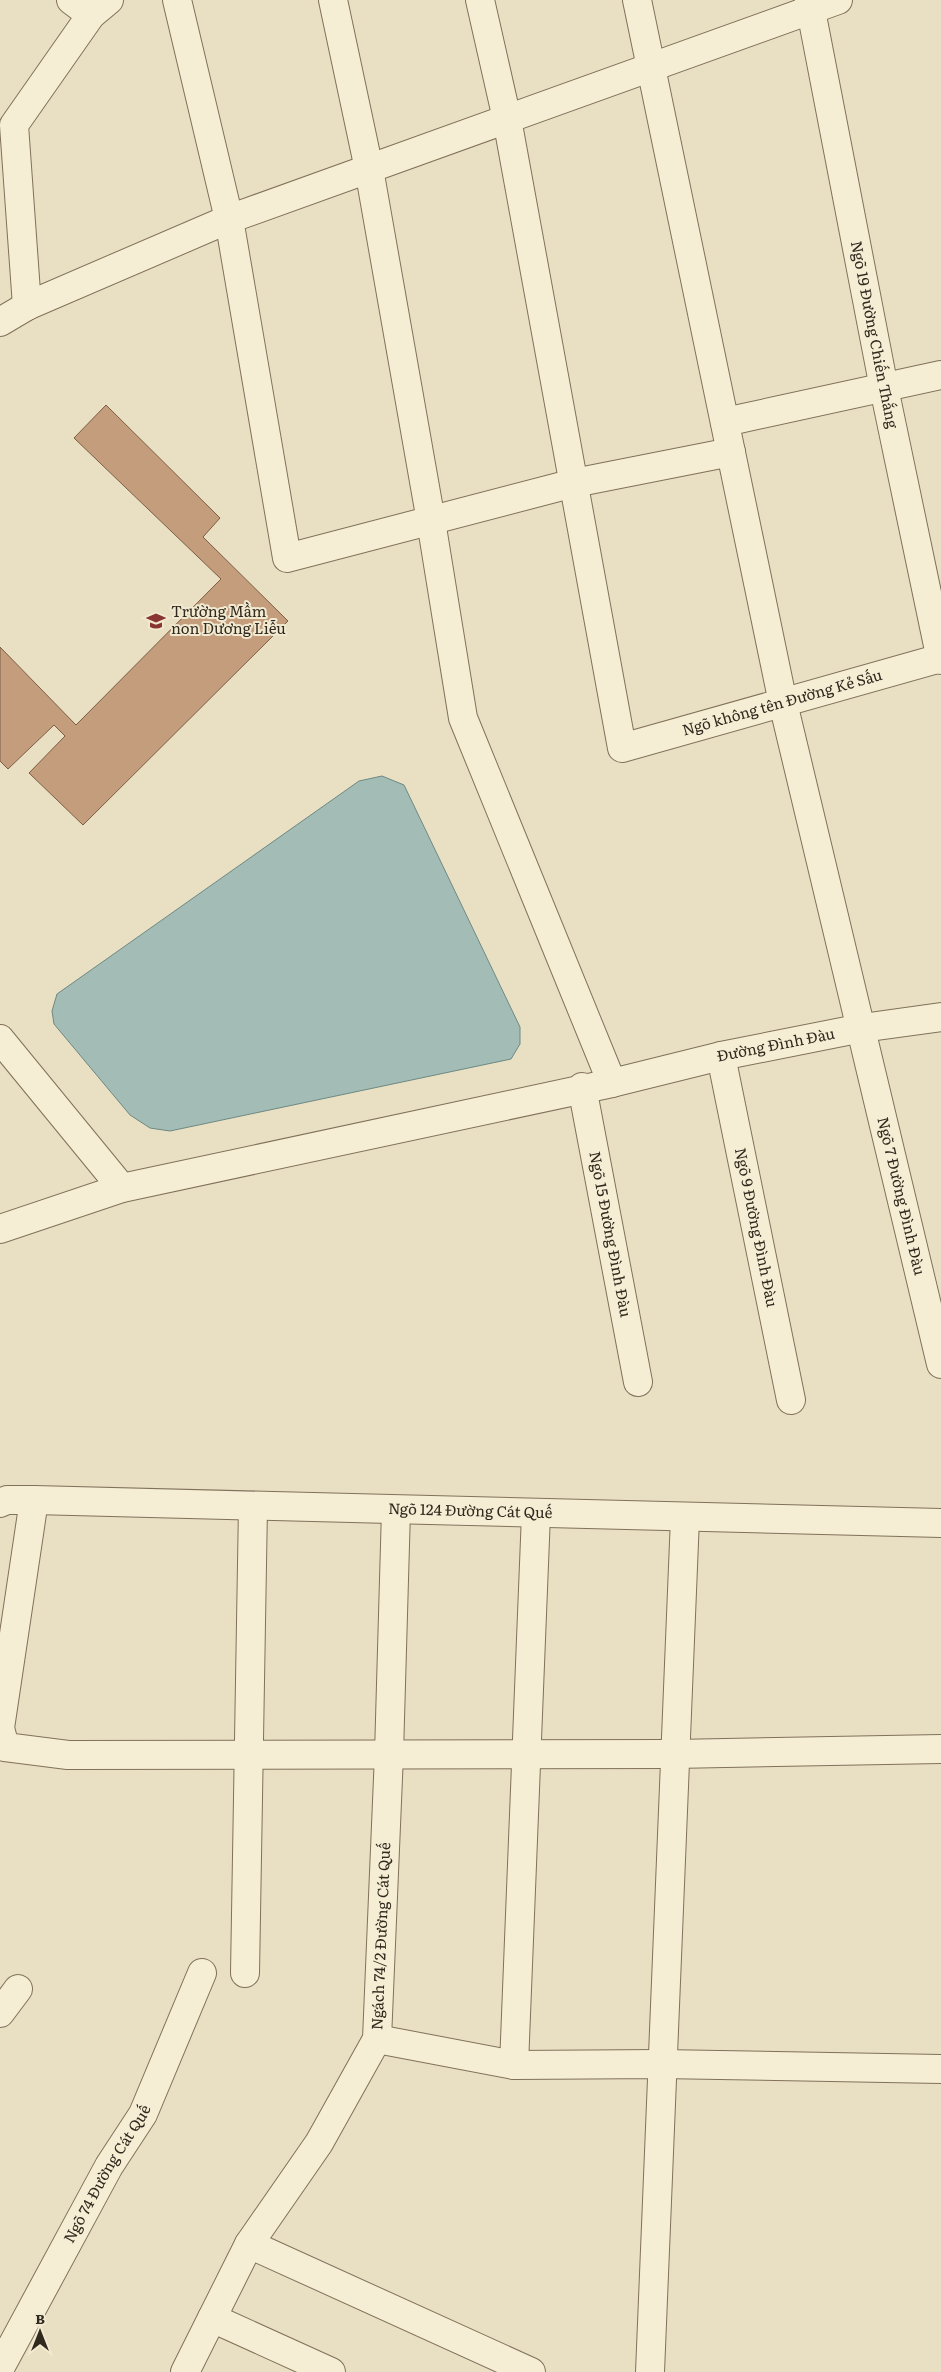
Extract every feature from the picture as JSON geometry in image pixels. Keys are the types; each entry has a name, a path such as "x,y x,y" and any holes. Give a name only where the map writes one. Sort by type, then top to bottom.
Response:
{"street":[{"path":"177,0 230,218 287,558 574,483 731,452"},
{"path":"333,0 369,169 431,521 463,718 612,1083"},
{"path":"480,0 507,119 574,483"},
{"name":"Ngõ 7 Đường Đình Đàu","path":"637,0 783,703 941,1364"},
{"path":"0,322 27,306 230,218 652,68 810,5 838,0"},
{"path":"27,306 14,125 90,5"},
{"name":"Ngõ 19 Đường Chiến Thắng","path":"810,5 884,388 941,659"},
{"path":"725,422 941,375"},
{"name":"Ngõ không tên Đường Kẻ Sấu","path":"574,483 622,748 941,659"},
{"name":"Đường Đình Đàu","path":"0,1229 122,1188 612,1083 722,1056 862,1028 941,1017"},
{"path":"0,1039 122,1188"},
{"name":"Ngõ 9 Đường Đình Đàu","path":"722,1056 791,1400"},
{"name":"Ngõ 15 Đường Đình Đàu","path":"582,1088 638,1382"},
{"name":"Ngõ 124 Đường Cát Quế","path":"0,1503 7,1500 34,1500 941,1523"},
{"path":"34,1500 0,1728 5,1746 68,1755 674,1754 941,1749"},
{"path":"245,1973 253,1506"},
{"name":"Ngách 74/2 Đường Cát Quế","path":"185,2372 249,2244 319,2143 377,2039 389,1754 396,1510"},
{"path":"514,2065 536,1514"},
{"path":"650,2372 661,2064 685,1518"},
{"name":"Ngõ 74 Đường Cát Quế","path":"0,2368 109,2166 143,2114 202,1973"},
{"path":"0,2013 18,1989"},
{"path":"377,2039 514,2065 661,2064 941,2069"},
{"path":"249,2244 531,2372"},
{"path":"212,2318 331,2372"}],"water":[{"path":"382,776 404,785 520,1027 520,1044 511,1059 170,1131 150,1128 130,1115 54,1024 52,1011 57,994 359,781"}],"building":[{"path":"106,405 220,518 203,537 288,621 83,825 29,773 65,736 54,725 8,769 0,761 0,647 76,725 221,579 74,438"}],"place":[{"name":"Trường Mầm non Dương Liễu","path":"156,621"}]}
